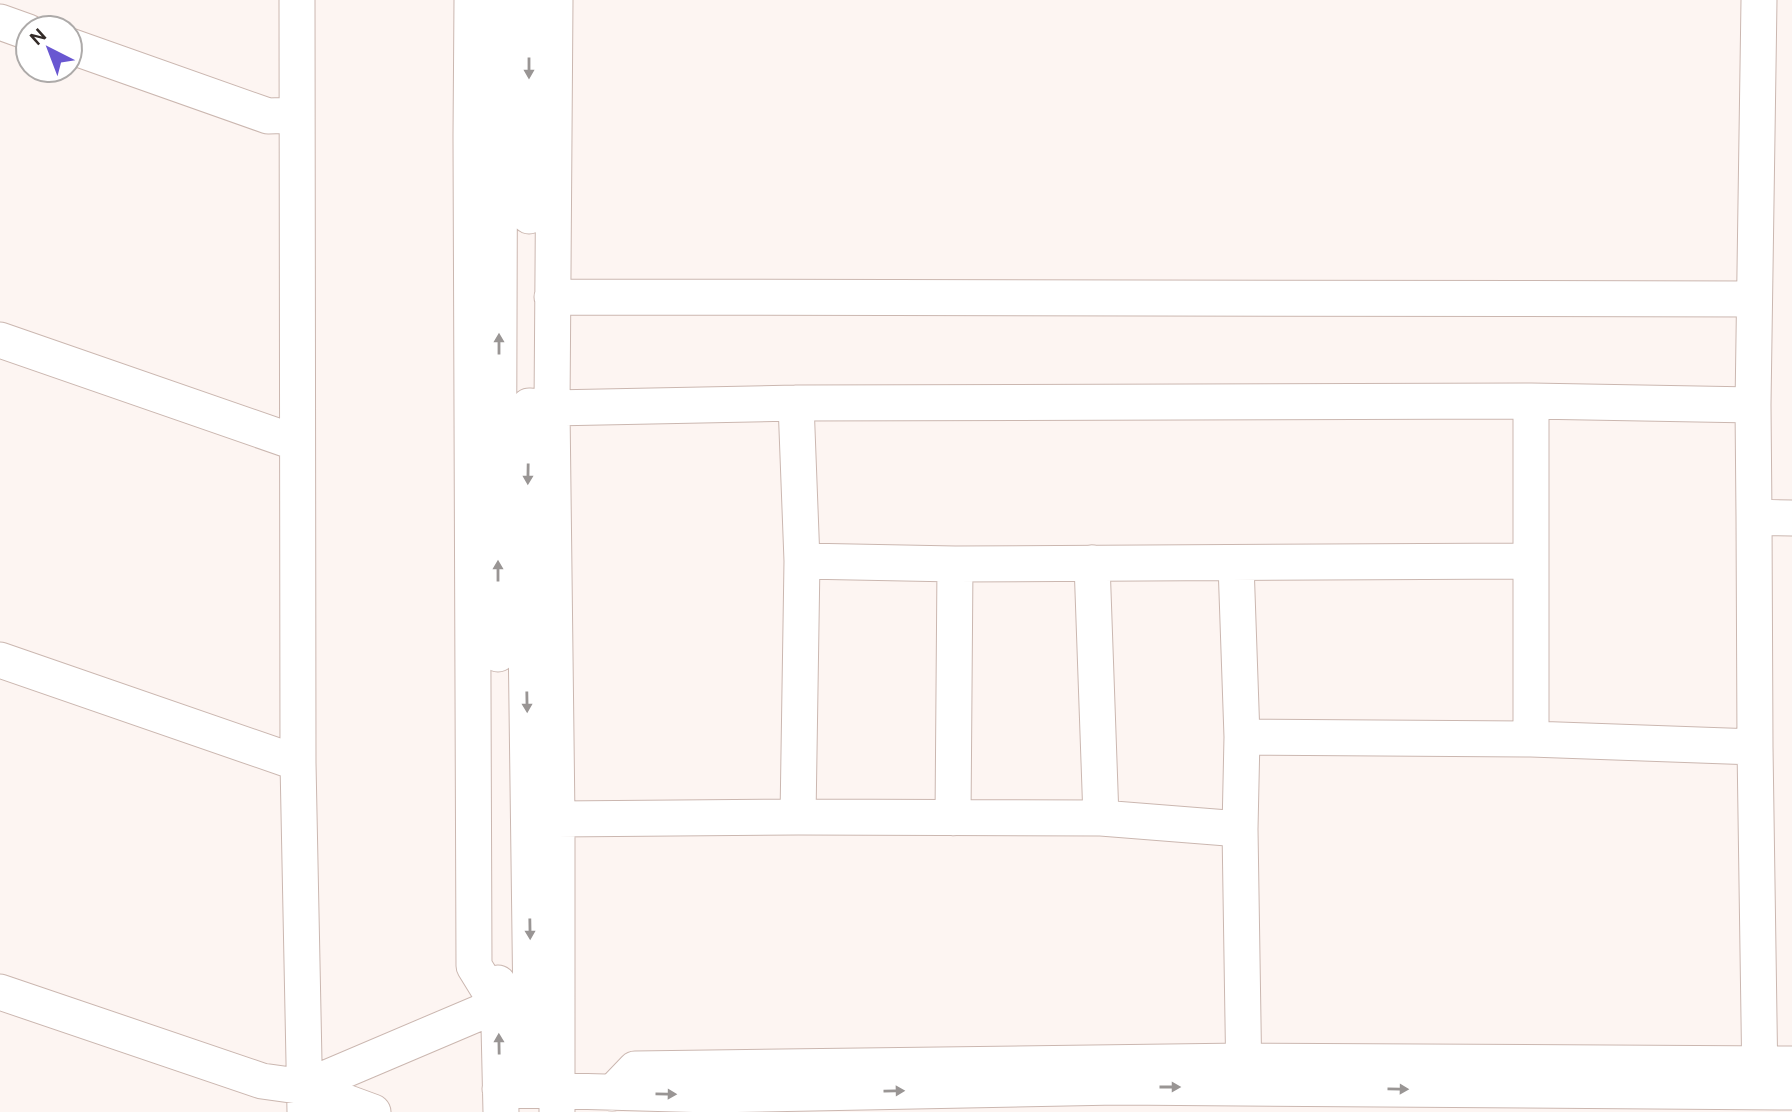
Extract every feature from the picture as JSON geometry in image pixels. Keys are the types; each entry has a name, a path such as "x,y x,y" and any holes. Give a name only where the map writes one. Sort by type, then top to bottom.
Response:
{"street":[{"path":"297,0 298,763 305,1100"},
{"path":"472,0 485,134 512,630 530,1101"},
{"path":"500,0 485,134 474,967 498,1005 530,1101"},
{"path":"529,0 540,407 557,819 530,1101"},
{"path":"498,1005 512,630 552,297 555,0"},
{"path":"612,1093 635,1069 1776,1078 1755,747 1753,405 1759,0"},
{"path":"84,51 268,116 297,115"},
{"path":"552,297 1754,299"},
{"path":"0,340 297,443"},
{"path":"540,407 796,402 1531,401 1753,405"},
{"path":"1531,401 1531,739"},
{"path":"796,402 802,561 798,817"},
{"path":"1755,517 1792,518"},
{"path":"802,561 955,564 1531,561"},
{"path":"1092,563 1101,818"},
{"path":"953,818 955,564"},
{"path":"1236,564 1242,737 1240,829 1243,1074"},
{"path":"0,660 298,763"},
{"path":"1242,737 1531,739 1755,747"},
{"path":"557,819 1101,818 1240,829"},
{"path":"0,992 262,1081 305,1100 373,1112"},
{"path":"305,1100 498,1005"},
{"path":"530,1101 612,1093 1116,1100 1243,1074"}]}
